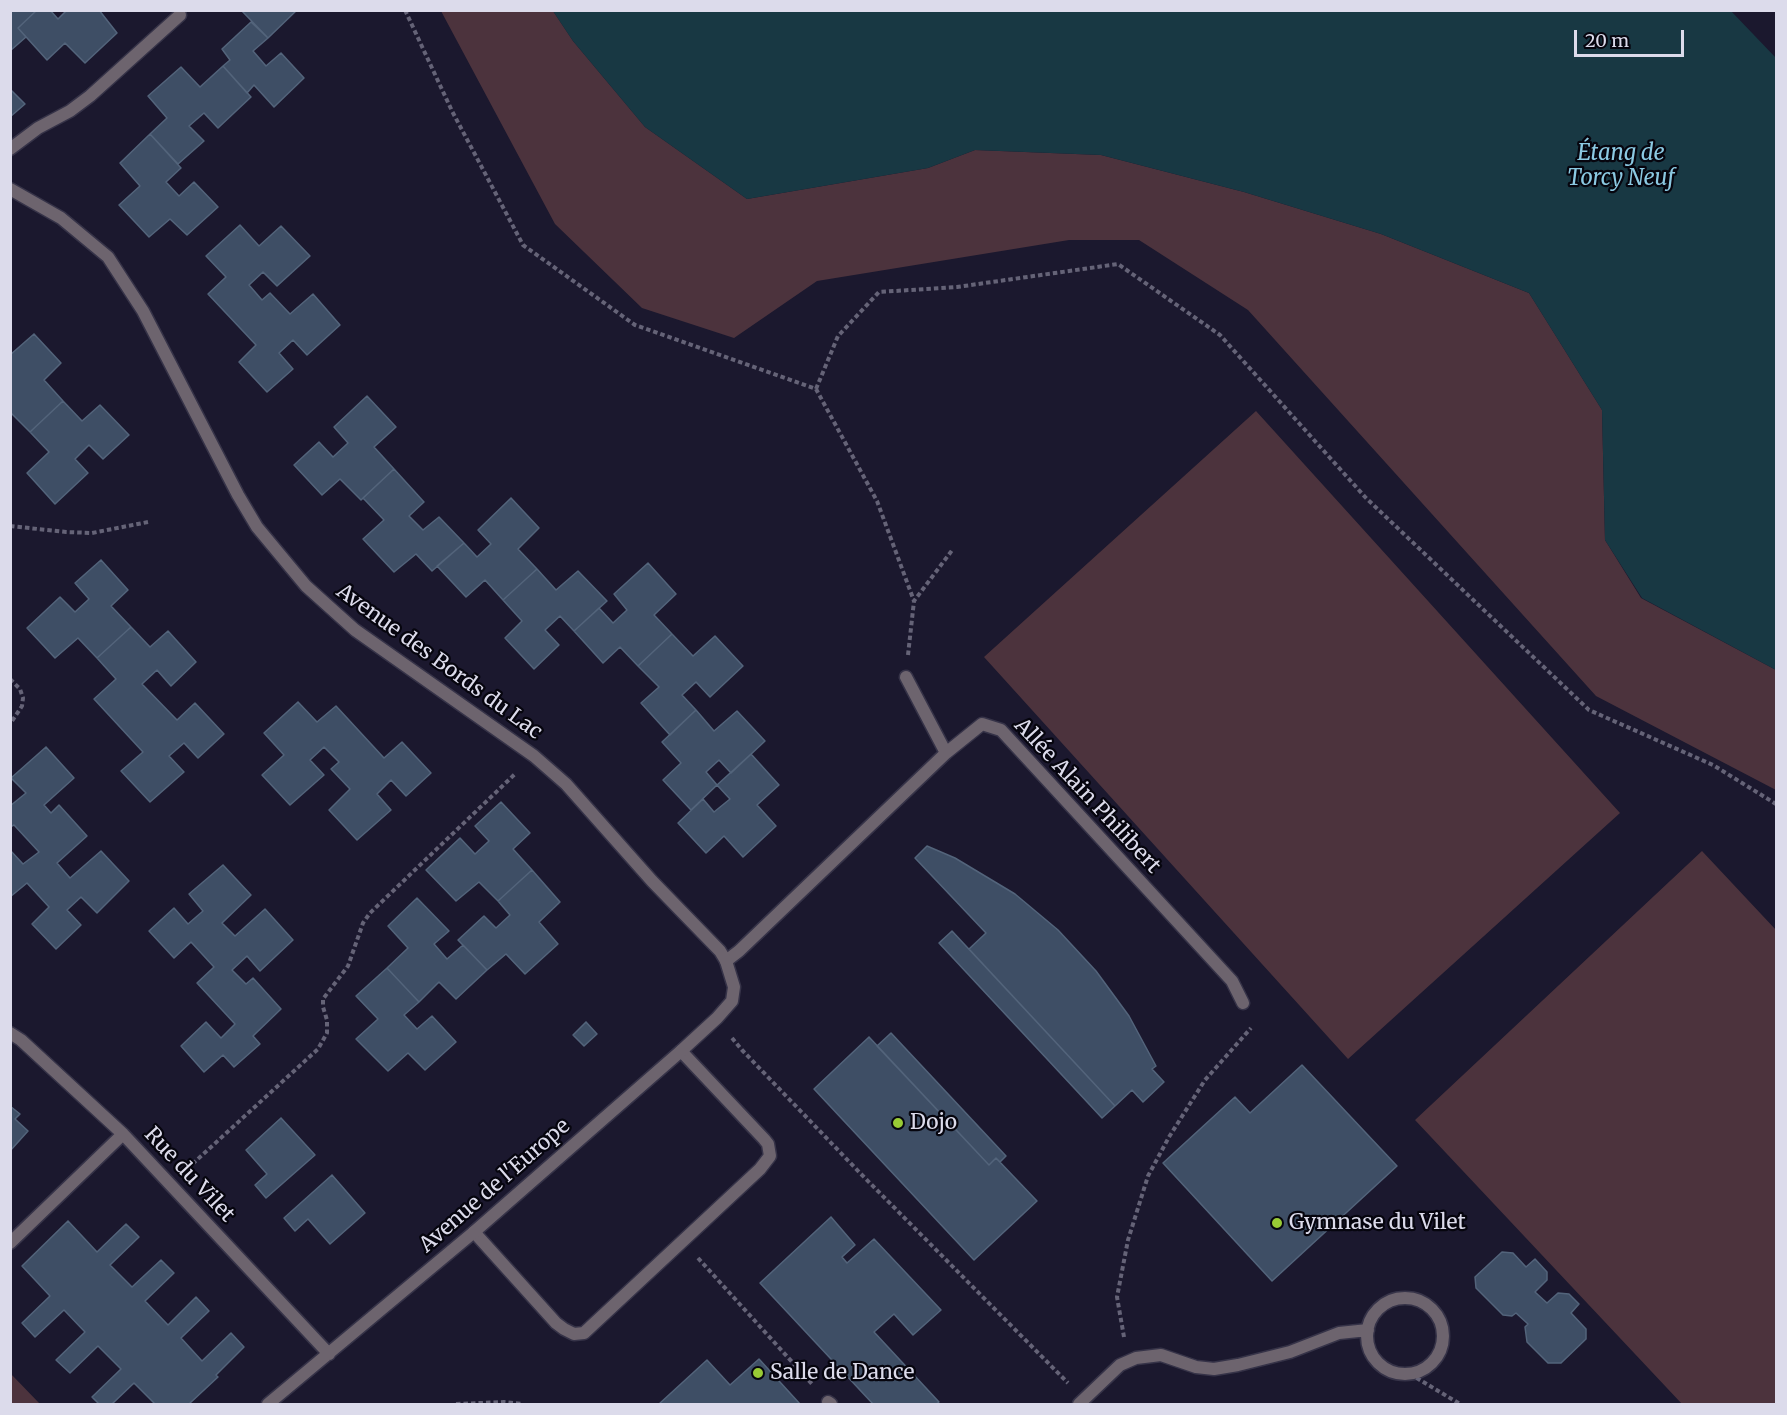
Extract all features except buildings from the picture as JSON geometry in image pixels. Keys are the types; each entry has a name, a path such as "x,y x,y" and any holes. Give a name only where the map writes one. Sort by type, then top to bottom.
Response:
{"street":[{"path":"10,149 38,128 70,111 90,96 180,15"},
{"name":"Avenue des Bords du Lac","path":"10,189 62,218 108,257 143,311 237,495 257,527 306,586 356,630 534,756 566,784 652,881 720,951 726,961 734,987"},
{"path":"906,677 946,753"},
{"name":"Allée Alain Philibert","path":"726,961 946,753 982,724 1000,730 1232,981 1243,1004"},
{"name":"Avenue de l'Europe","path":"268,1404 474,1232 681,1051 732,1001 734,987"},
{"name":"Rue du Vilet","path":"10,1033 21,1040 123,1134 329,1354"},
{"path":"474,1232 556,1323 574,1334 584,1333 760,1169 770,1156 768,1144 764,1138 681,1051"},
{"path":"10,1243 123,1134"},
{"path":"1401,1298 1412,1299 1430,1307 1440,1320 1443,1335 1439,1353 1428,1367 1410,1374 1392,1372 1378,1364 1371,1353 1367,1339 1373,1316 1392,1300 1401,1298"},
{"path":"1081,1402 1120,1365 1148,1355 1161,1355 1196,1367 1214,1369 1290,1352 1340,1333 1368,1330"}],"path":[{"path":"405,10 452,111 523,245 634,325 816,389 878,501 914,601 906,677"},
{"path":"816,389 838,336 879,292 957,287 1118,264 1220,335 1366,498 1589,710 1713,765 1776,804"},
{"path":"10,526 92,534 148,522"},
{"path":"914,601 954,549"},
{"path":"10,679 20,689 23,699 22,706 10,724"},
{"path":"171,1183 318,1049 327,1033 327,1020 322,999 348,966 363,923 370,913 534,756"},
{"path":"1129,1361 1117,1297 1128,1240 1148,1176 1204,1080 1253,1025 1243,1004"},
{"path":"742,1050 1081,1402"},
{"path":"683,1241 830,1403"},
{"path":"1410,1374 1460,1404"},
{"path":"456,1404 504,1402 523,1404"}],"shaded area":[{"path":"441,11 553,11 573,41 645,127 747,199 928,168 975,150 1101,155 1244,192 1381,234 1529,293 1602,410 1605,540 1641,598 1776,670 1776,790 1596,696 1248,310 1139,240 1069,240 817,281 734,338 642,308 555,224"},
{"path":"1256,411 1620,813 1348,1059 984,657"},
{"path":"1702,851 1776,930 1776,1404 1682,1404 1415,1120"},
{"path":"11,1374 40,1404 11,1404"}],"water":[{"name":"Étang de Torcy Neuf","path":"553,11 1731,11 1776,58 1776,670 1642,598 1605,540 1602,410 1529,293 1381,234 1244,192 1101,155 975,150 928,168 747,199 645,127 573,41"}],"place":[{"name":"Dojo","path":"898,1123"},
{"name":"Gymnase du Vilet","path":"1277,1223"},
{"name":"Salle de Dance","path":"758,1373"}]}
